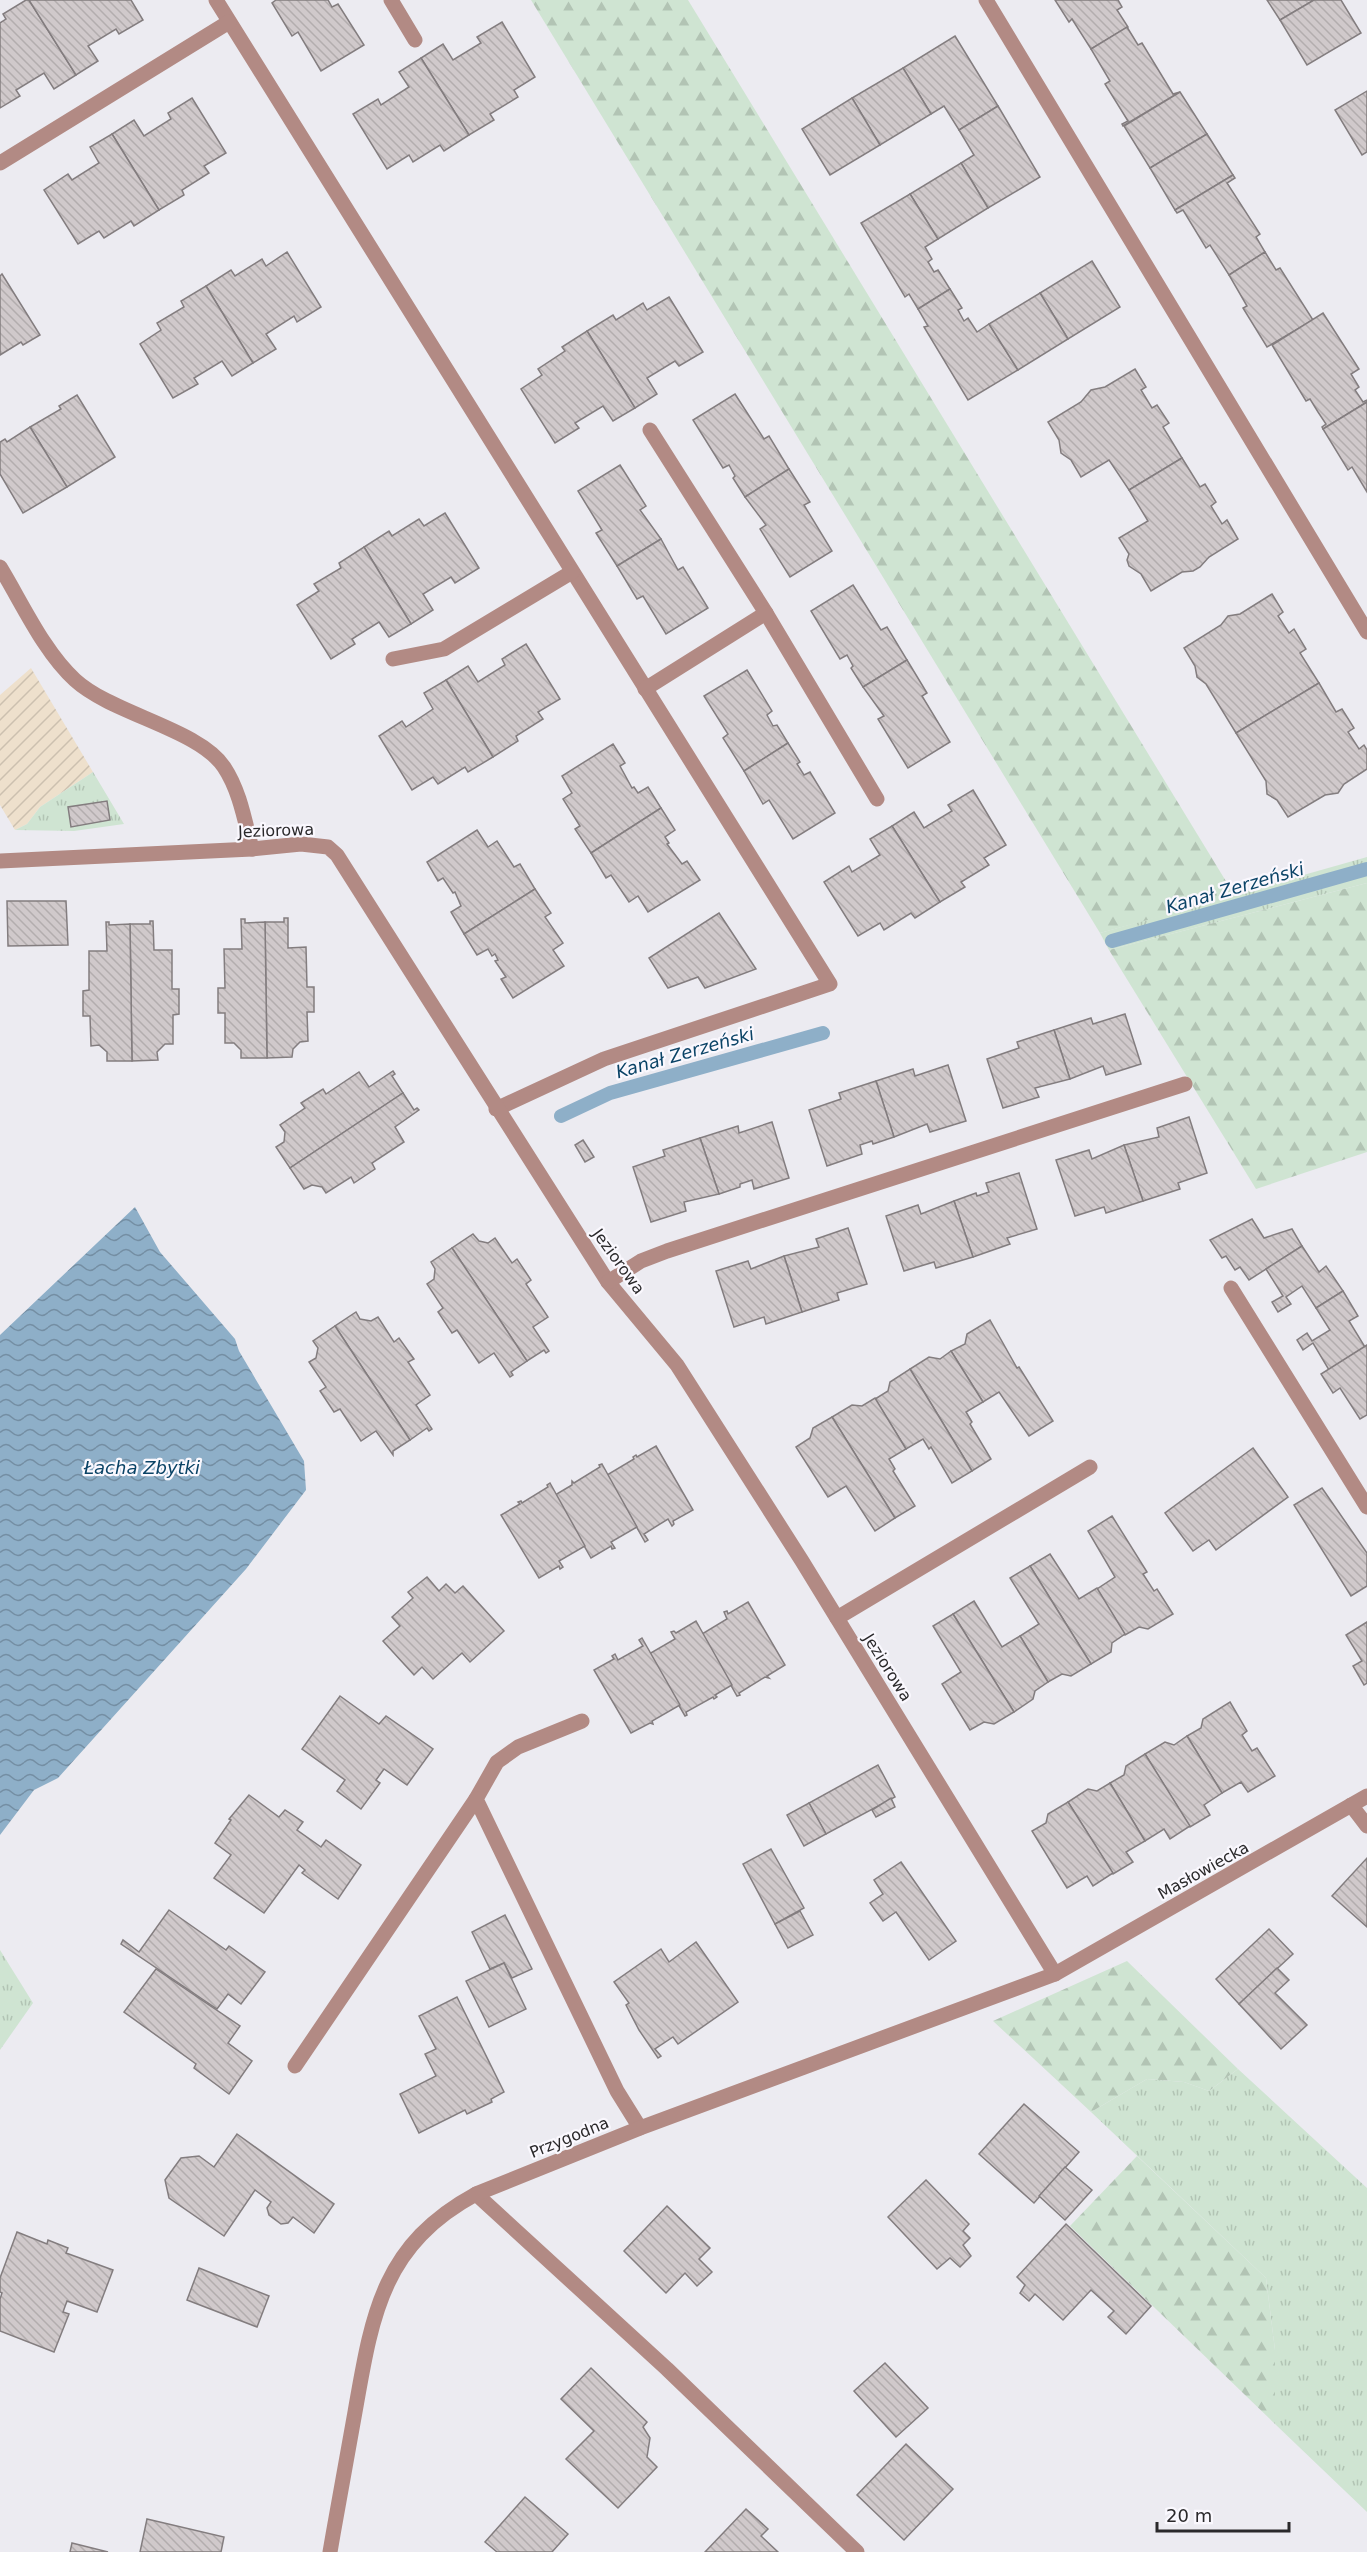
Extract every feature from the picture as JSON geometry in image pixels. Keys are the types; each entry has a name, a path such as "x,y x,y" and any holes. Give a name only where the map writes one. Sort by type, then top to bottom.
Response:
{"street":[{"path":"216,0 830,984 604,1059 496,1109"},
{"path":"391,0 415,40"},
{"path":"986,0 1367,632"},
{"path":"0,163 229,22"},
{"path":"650,430 766,613 877,799"},
{"path":"0,567 52,654 75,680 96,695 197,743 224,766 241,806 252,849"},
{"path":"393,659 444,649 572,572"},
{"path":"645,689 766,613"},
{"name":"Jeziorowa","path":"0,861 252,849 301,844 328,847 337,855 496,1109 608,1282 677,1365 837,1618 1055,1974"},
{"path":"608,1282 641,1261 667,1251 1185,1084"},
{"path":"1231,1288 1367,1507"},
{"path":"837,1618 1090,1467"},
{"path":"295,2066 476,1799 497,1762 518,1747 582,1721"},
{"name":"Masłowiecka","path":"1055,1974 1367,1796"},
{"path":"476,1799 617,2091 640,2127"},
{"path":"1352,1805 1367,1826"},
{"name":"Przygodna","path":"330,2552 368,2336 388,2280 416,2238 451,2208 477,2194 640,2127 1055,1974"},
{"path":"477,2194 668,2369 857,2552"}],"shaded area":[{"path":"31,668 93,772 40,807 27,824 15,830 0,805 0,695"}],"green space":[{"path":"531,0 688,0 1235,896 1100,933"},
{"path":"93,772 124,824 74,831 15,830 27,824 40,807"},
{"path":"1367,857 1367,883 1109,950 1100,933"},
{"path":"1367,883 1367,1152 1256,1189 1109,950"},
{"path":"0,1950 33,2003 0,2050"},
{"path":"1127,1961 1238,2069 1209,2091 1184,2082 1147,2079 1091,2112 993,2021"},
{"path":"1238,2069 1367,2188 1367,2512 1275,2424 1275,2350 1266,2278 1091,2112 1147,2079 1184,2082 1209,2091"},
{"path":"1137,2156 1266,2278 1275,2350 1275,2424 1070,2226"}],"water":[{"name":"Łacha Zbytki","path":"135,1207 160,1252 235,1339 239,1351 304,1461 306,1490 246,1569 58,1778 34,1790 0,1835 0,1335"}],"building":[{"path":"29,0 76,75 54,89 44,73 16,90 20,96 0,108 0,23 6,19 3,14"},
{"path":"29,0 131,0 143,20 119,34 116,29 88,46 98,61 76,75"},
{"path":"276,0 328,0 332,7 338,4 364,45 321,71 298,32 292,36 272,3"},
{"path":"1055,0 1118,0 1122,7 1117,10 1128,27 1091,49 1072,19 1069,22"},
{"path":"1267,0 1314,0 1280,20"},
{"path":"1314,0 1341,0 1361,33 1307,65 1280,20"},
{"path":"502,22 535,77 514,90 518,97 490,114 494,120 469,135 421,58 443,44 453,60 481,43 477,37"},
{"path":"1127,27 1138,45 1142,43 1173,94 1180,92 1123,126 1122,124 1128,121 1105,84 1110,81 1091,49"},
{"path":"955,36 998,106 959,130 944,106 931,114 903,68"},
{"path":"421,58 469,135 444,151 440,145 413,162 409,155 387,169 353,114 378,99 381,105 409,87 399,72"},
{"path":"903,68 931,114 880,145 852,98"},
{"path":"1367,91 1367,152 1362,155 1335,110"},
{"path":"1180,92 1207,134 1150,168 1124,126"},
{"path":"192,98 226,153 204,166 209,173 182,190 184,195 159,210 112,134 134,120 144,136 171,119 168,113"},
{"path":"852,98 880,145 830,175 802,129"},
{"path":"998,106 1040,177 988,208 961,163 974,155 959,130"},
{"path":"112,134 159,210 134,226 131,221 104,238 99,231 78,244 44,190 68,174 72,180 99,163 90,147"},
{"path":"1207,134 1233,175 1175,210 1150,168"},
{"path":"961,163 988,208 938,239 910,194"},
{"path":"1233,175 1235,178 1227,183 1260,234 1256,237 1265,252 1229,275 1210,245 1206,248 1183,210 1177,213 1175,210"},
{"path":"910,194 938,239 925,247 932,259 928,262 934,272 938,270 950,289 918,309 909,294 905,297 861,223"},
{"path":"287,252 321,307 297,322 294,316 266,334 276,349 253,363 206,286 231,270 235,276 262,259 266,266"},
{"path":"1265,252 1276,270 1280,268 1313,320 1267,347 1243,308 1247,306 1229,275"},
{"path":"1092,261 1120,307 1068,339 1040,293"},
{"path":"2,274 40,335 23,345 21,342 0,355 0,276"},
{"path":"206,286 253,363 232,376 222,361 194,378 198,384 173,398 140,344 161,330 157,323 184,307 181,301"},
{"path":"950,289 962,308 958,310 964,321 968,318 977,332 989,324 1018,370 968,400 924,327 928,326 918,309"},
{"path":"1040,293 1068,339 1018,370 989,324"},
{"path":"669,297 703,352 679,366 675,361 647,378 657,394 635,408 587,331 613,315 616,320 643,303 647,310"},
{"path":"1323,313 1359,369 1351,374 1359,387 1355,390 1363,402 1367,400 1367,402 1323,429 1322,427 1326,424 1310,399 1306,401 1272,345"},
{"path":"587,331 635,408 613,421 603,406 575,423 579,428 555,443 521,389 542,375 538,369 565,351 562,347"},
{"path":"1135,369 1146,387 1141,390 1152,408 1157,405 1169,423 1163,427 1182,458 1129,490 1109,460 1081,477 1071,460 1061,453 1059,440 1048,422 1081,402 1091,390 1105,387"},
{"path":"735,394 764,439 769,436 789,469 745,497 733,478 735,476 729,465 723,468 693,420"},
{"path":"77,395 115,457 67,487 30,427 61,409 59,406"},
{"path":"1367,402 1367,492 1352,467 1348,470 1323,429"},
{"path":"30,427 67,487 23,513 0,474 0,442 5,439 7,442"},
{"path":"1182,458 1200,487 1205,484 1216,502 1211,506 1222,524 1227,520 1238,539 1209,557 1200,567 1193,571 1182,572 1151,591 1141,574 1129,566 1127,560 1129,554 1119,538 1148,521 1129,490"},
{"path":"620,465 646,506 640,510 661,539 617,566 596,533 602,530 578,491"},
{"path":"789,469 810,502 804,505 832,551 790,577 760,529 766,525 745,497"},
{"path":"445,513 479,568 455,583 451,577 423,594 433,610 411,624 364,547 389,531 392,536 419,519 424,526"},
{"path":"661,539 678,570 683,567 708,608 666,634 643,596 637,599 617,566"},
{"path":"364,547 411,624 389,637 379,622 352,639 355,644 331,659 297,605 319,591 314,584 341,568 339,563"},
{"path":"853,585 881,630 887,627 907,660 863,687 851,668 853,666 847,655 840,659 811,611"},
{"path":"1272,594 1283,612 1278,616 1289,633 1294,629 1306,649 1300,653 1319,683 1236,733 1206,684 1197,677 1195,666 1184,648 1221,625 1228,616 1240,614"},
{"path":"526,644 560,699 538,712 543,719 516,736 518,741 493,757 446,680 468,666 478,682 505,665 502,659"},
{"path":"907,660 927,693 922,696 950,742 908,768 878,719 884,716 863,687"},
{"path":"747,670 772,711 767,715 773,726 777,725 788,743 744,771 723,738 728,734 704,696"},
{"path":"446,680 493,757 468,772 465,767 438,784 433,777 412,790 379,736 402,721 406,727 433,709 424,693"},
{"path":"1319,683 1336,712 1342,709 1354,728 1348,732 1359,749 1364,745 1367,750 1367,769 1344,784 1338,793 1325,795 1288,817 1277,800 1267,794 1266,781 1236,733"},
{"path":"788,743 800,762 797,764 804,775 810,772 835,813 793,839 769,800 763,804 744,771"},
{"path":"613,744 625,763 620,766 632,788 634,787 638,793 648,787 661,808 591,853 575,829 580,826 563,799 572,793 562,776"},
{"path":"973,790 1006,845 984,858 989,865 961,882 965,887 940,902 892,826 914,812 924,828 952,811 948,805"},
{"path":"107,801 110,820 71,827 68,807"},
{"path":"661,808 675,830 665,837 669,843 667,844 682,864 687,861 700,880 648,912 638,896 629,902 611,875 606,878 591,853"},
{"path":"892,826 940,902 915,918 911,913 884,930 880,923 858,936 824,882 849,866 852,872 880,855 870,839"},
{"path":"477,830 488,847 497,841 514,867 520,864 535,889 464,934 451,912 461,906 455,892 453,893 443,878 438,881 427,862"},
{"path":"535,889 551,913 545,917 563,943 553,950 564,966 513,998 501,979 506,977 495,961 498,960 495,954 492,956 488,949 477,955 464,934"},
{"path":"7,901 66,901 68,945 8,946"},
{"path":"719,913 756,969 705,988 698,977 668,988 649,958"},
{"path":"284,918 288,918 288,948 306,947 307,987 314,987 314,1012 307,1012 308,1041 300,1042 293,1049 292,1057 267,1058 265,922 284,922"},
{"path":"241,919 245,919 245,923 265,922 267,1058 241,1058 241,1050 234,1043 225,1043 225,1013 218,1013 218,988 225,988 224,949 242,949"},
{"path":"150,921 153,921 154,950 172,950 172,989 179,989 179,1014 173,1015 173,1044 165,1044 157,1052 158,1060 132,1061 130,924 150,924"},
{"path":"106,922 109,922 109,925 130,924 132,1061 107,1061 107,1052 99,1045 91,1046 90,1016 83,1016 83,991 89,990 89,951 107,951"},
{"path":"1125,1014 1141,1064 1106,1075 1103,1066 1070,1079 1054,1030 1091,1018 1093,1024"},
{"path":"1054,1030 1070,1079 1035,1088 1039,1097 1003,1108 987,1059 1019,1048 1017,1042"},
{"path":"948,1065 966,1121 930,1132 927,1124 894,1137 876,1081 913,1069 915,1076"},
{"path":"393,1071 395,1074 392,1076 403,1093 290,1168 276,1147 284,1142 285,1132 280,1125 305,1108 301,1103 323,1089 326,1094 359,1072 369,1087"},
{"path":"876,1081 894,1137 873,1144 872,1141 860,1145 862,1154 827,1166 809,1110 841,1099 839,1093"},
{"path":"403,1093 414,1110 417,1108 419,1110 395,1127 404,1142 372,1163 375,1169 354,1183 351,1177 326,1193 322,1187 312,1185 304,1189 290,1168"},
{"path":"1189,1117 1207,1173 1178,1183 1180,1189 1143,1201 1124,1145 1159,1137 1157,1128"},
{"path":"772,1122 789,1178 754,1189 752,1180 719,1194 700,1138 738,1126 739,1133"},
{"path":"700,1138 719,1194 684,1202 686,1211 651,1222 633,1167 665,1156 663,1150"},
{"path":"583,1140 594,1157 585,1162 575,1145"},
{"path":"1124,1145 1143,1201 1106,1213 1104,1207 1075,1216 1056,1160 1089,1150 1092,1159"},
{"path":"1019,1173 1037,1229 1007,1238 1010,1244 973,1257 954,1201 976,1193 977,1196 989,1192 986,1183"},
{"path":"954,1201 973,1257 936,1268 934,1262 904,1271 886,1216 918,1205 921,1214"},
{"path":"1252,1219 1264,1238 1292,1229 1302,1246 1249,1280 1240,1267 1235,1270 1226,1256 1222,1258 1210,1240"},
{"path":"848,1228 867,1284 837,1293 839,1300 802,1312 784,1256 819,1247 816,1239"},
{"path":"473,1234 479,1241 488,1243 495,1238 512,1263 517,1259 531,1280 526,1284 548,1317 533,1327 549,1351 546,1353 544,1350 527,1361 452,1248"},
{"path":"1302,1246 1319,1272 1326,1266 1343,1291 1316,1308 1302,1286 1286,1297 1291,1304 1278,1312 1272,1302 1283,1296 1266,1269"},
{"path":"452,1248 527,1361 511,1372 513,1375 510,1377 494,1353 479,1363 457,1330 452,1333 438,1312 443,1308 427,1284 434,1279 435,1269 431,1262"},
{"path":"784,1256 802,1312 766,1324 764,1317 734,1327 716,1271 748,1261 751,1269"},
{"path":"1343,1291 1358,1316 1349,1321 1365,1347 1329,1370 1313,1343 1303,1350 1297,1340 1307,1333 1312,1341 1330,1330 1316,1308"},
{"path":"356,1312 360,1319 371,1321 378,1317 394,1342 399,1338 414,1359 408,1362 430,1395 416,1405 432,1429 429,1431 427,1428 410,1440 335,1326"},
{"path":"990,1320 1017,1368 1019,1367 1053,1421 1029,1436 999,1392 983,1402 951,1351 965,1344 967,1334"},
{"path":"335,1326 410,1440 393,1451 393,1455 376,1431 361,1441 340,1409 334,1412 320,1391 326,1387 309,1362 316,1358 318,1348 313,1341"},
{"path":"1367,1345 1367,1415 1360,1419 1340,1388 1333,1393 1321,1374"},
{"path":"951,1351 983,1402 966,1412 972,1422 970,1424 991,1459 972,1471 910,1369 929,1357 940,1359"},
{"path":"910,1369 972,1471 952,1483 931,1447 929,1449 923,1439 906,1449 875,1399 888,1391 890,1382"},
{"path":"875,1398 906,1449 889,1459 895,1469 893,1471 915,1506 895,1518 832,1417 852,1405 862,1406"},
{"path":"832,1417 895,1518 875,1531 846,1486 828,1497 796,1447 810,1438 813,1428"},
{"path":"656,1446 693,1510 673,1521 672,1526 668,1519 644,1534 648,1540 645,1542 607,1475 634,1459 636,1455 637,1457"},
{"path":"1253,1448 1288,1497 1216,1550 1209,1540 1193,1551 1165,1513"},
{"path":"602,1464 637,1527 611,1542 615,1548 612,1549 611,1546 591,1558 555,1495 572,1485 572,1481 574,1483"},
{"path":"550,1483 585,1546 559,1561 563,1567 560,1569 559,1566 539,1578 501,1515 520,1504 518,1502 522,1503 548,1487"},
{"path":"1322,1488 1367,1553 1367,1586 1351,1596 1294,1505"},
{"path":"1112,1516 1147,1572 1143,1574 1154,1591 1157,1589 1173,1614 1148,1629 1139,1627 1125,1635 1097,1589 1115,1577 1088,1531"},
{"path":"1050,1554 1079,1599 1097,1588 1125,1634 1112,1643 1111,1652 1091,1664 1030,1566"},
{"path":"1030,1566 1091,1664 1071,1676 1062,1674 1048,1682 1020,1636 1039,1624 1010,1578"},
{"path":"427,1577 439,1591 446,1584 455,1593 463,1586 504,1631 470,1662 462,1653 433,1679 422,1667 414,1675 383,1641 400,1626 392,1617 413,1598 408,1592"},
{"path":"974,1601 1002,1647 1020,1636 1048,1682 1035,1691 1033,1699 1014,1712 953,1614"},
{"path":"748,1602 785,1665 767,1676 769,1678 765,1677 737,1696 702,1634 727,1619 724,1612 727,1611 728,1614"},
{"path":"953,1614 1014,1712 994,1724 984,1722 970,1730 942,1684 961,1672 933,1626"},
{"path":"696,1621 732,1685 715,1695 717,1697 714,1699 713,1697 686,1712 685,1716 649,1654 675,1639 671,1632 676,1633"},
{"path":"1367,1622 1367,1683 1364,1685 1353,1666 1362,1661 1346,1635"},
{"path":"642,1638 680,1705 652,1721 653,1724 650,1723 631,1733 594,1670 614,1659 612,1656 615,1654 618,1660 643,1646 639,1640"},
{"path":"340,1696 379,1724 386,1716 433,1749 407,1785 384,1769 376,1780 380,1783 361,1809 337,1791 345,1780 302,1749"},
{"path":"1230,1702 1247,1731 1242,1735 1252,1751 1257,1748 1275,1776 1248,1792 1241,1782 1222,1793 1187,1736 1201,1728 1203,1719"},
{"path":"1187,1736 1222,1793 1204,1805 1210,1815 1190,1827 1145,1754 1165,1742 1174,1745"},
{"path":"1145,1754 1190,1826 1170,1839 1164,1829 1145,1841 1110,1783 1124,1775 1126,1766"},
{"path":"878,1765 895,1797 826,1834 809,1803"},
{"path":"1110,1783 1145,1841 1126,1852 1133,1862 1113,1874 1068,1802 1088,1789 1097,1791"},
{"path":"249,1795 279,1817 285,1810 303,1822 297,1830 321,1847 326,1840 361,1865 338,1899 302,1873 305,1870 299,1865 264,1913 214,1878 231,1855 215,1843 231,1820 229,1819"},
{"path":"891,1798 895,1807 876,1817 872,1810"},
{"path":"1068,1802 1113,1873 1093,1886 1087,1876 1067,1888 1032,1831 1046,1823 1048,1814"},
{"path":"809,1803 826,1834 804,1846 787,1815"},
{"path":"771,1849 804,1908 775,1924 743,1864"},
{"path":"1367,1858 1367,1927 1332,1896"},
{"path":"901,1862 956,1941 929,1960 896,1912 883,1921 870,1903 883,1894 874,1880"},
{"path":"169,1910 226,1950 229,1946 265,1972 241,2004 228,1994 217,2009 121,1944 123,1940 139,1952"},
{"path":"800,1911 813,1935 788,1948 775,1924"},
{"path":"505,1915 532,1969 512,1978 504,1963 490,1969 472,1932"},
{"path":"1269,1929 1293,1954 1239,2004 1216,1979"},
{"path":"696,1942 738,2002 678,2044 673,2037 655,2049 661,2056 658,2058 639,2030 626,2005 629,2003 614,1982 661,1949 669,1962"},
{"path":"504,1963 526,2009 489,2027 466,1981"},
{"path":"1277,1968 1289,1980 1275,1993 1307,2025 1281,2049 1239,2004"},
{"path":"156,1969 240,2026 228,2043 252,2061 229,2094 194,2068 196,2064 124,2012"},
{"path":"457,1997 504,2092 491,2099 492,2102 467,2114 465,2110 419,2133 400,2094 436,2076 425,2054 436,2049 419,2016"},
{"path":"1024,2104 1079,2152 1034,2203 979,2154"},
{"path":"237,2134 334,2204 314,2233 293,2217 288,2223 281,2224 269,2215 267,2208 271,2202 255,2190 224,2236 169,2198 165,2180 181,2158 199,2156 214,2167"},
{"path":"1065,2167 1092,2190 1065,2220 1039,2196"},
{"path":"926,2180 969,2224 963,2231 970,2238 963,2245 971,2256 960,2267 950,2258 937,2269 888,2217"},
{"path":"667,2206 710,2248 699,2259 712,2272 697,2286 685,2273 666,2293 624,2251"},
{"path":"1066,2224 1151,2306 1126,2334 1108,2317 1114,2311 1091,2290 1063,2320 1035,2294 1029,2301 1020,2293 1025,2285 1017,2277"},
{"path":"17,2232 47,2244 48,2240 68,2248 66,2253 113,2270 97,2312 67,2301 63,2312 69,2314 54,2352 0,2331 2,2293 0,2292 0,2278"},
{"path":"199,2268 269,2296 257,2327 187,2300"},
{"path":"885,2363 928,2408 896,2437 854,2391"},
{"path":"591,2368 647,2422 643,2427 650,2438 647,2457 657,2467 618,2508 566,2459 594,2431 561,2399"},
{"path":"906,2444 953,2489 904,2540 857,2495"},
{"path":"525,2497 568,2534 552,2552 497,2552 485,2542"},
{"path":"746,2509 768,2529 761,2536 778,2552 705,2552"},
{"path":"147,2519 224,2537 221,2552 140,2552"},
{"path":"72,2543 108,2552 70,2552"}],"waterway":[{"name":"Kanał Zerzeński","path":"1112,941 1367,869"},
{"name":"Kanał Zerzeński","path":"561,1116 610,1093 823,1033"}]}
